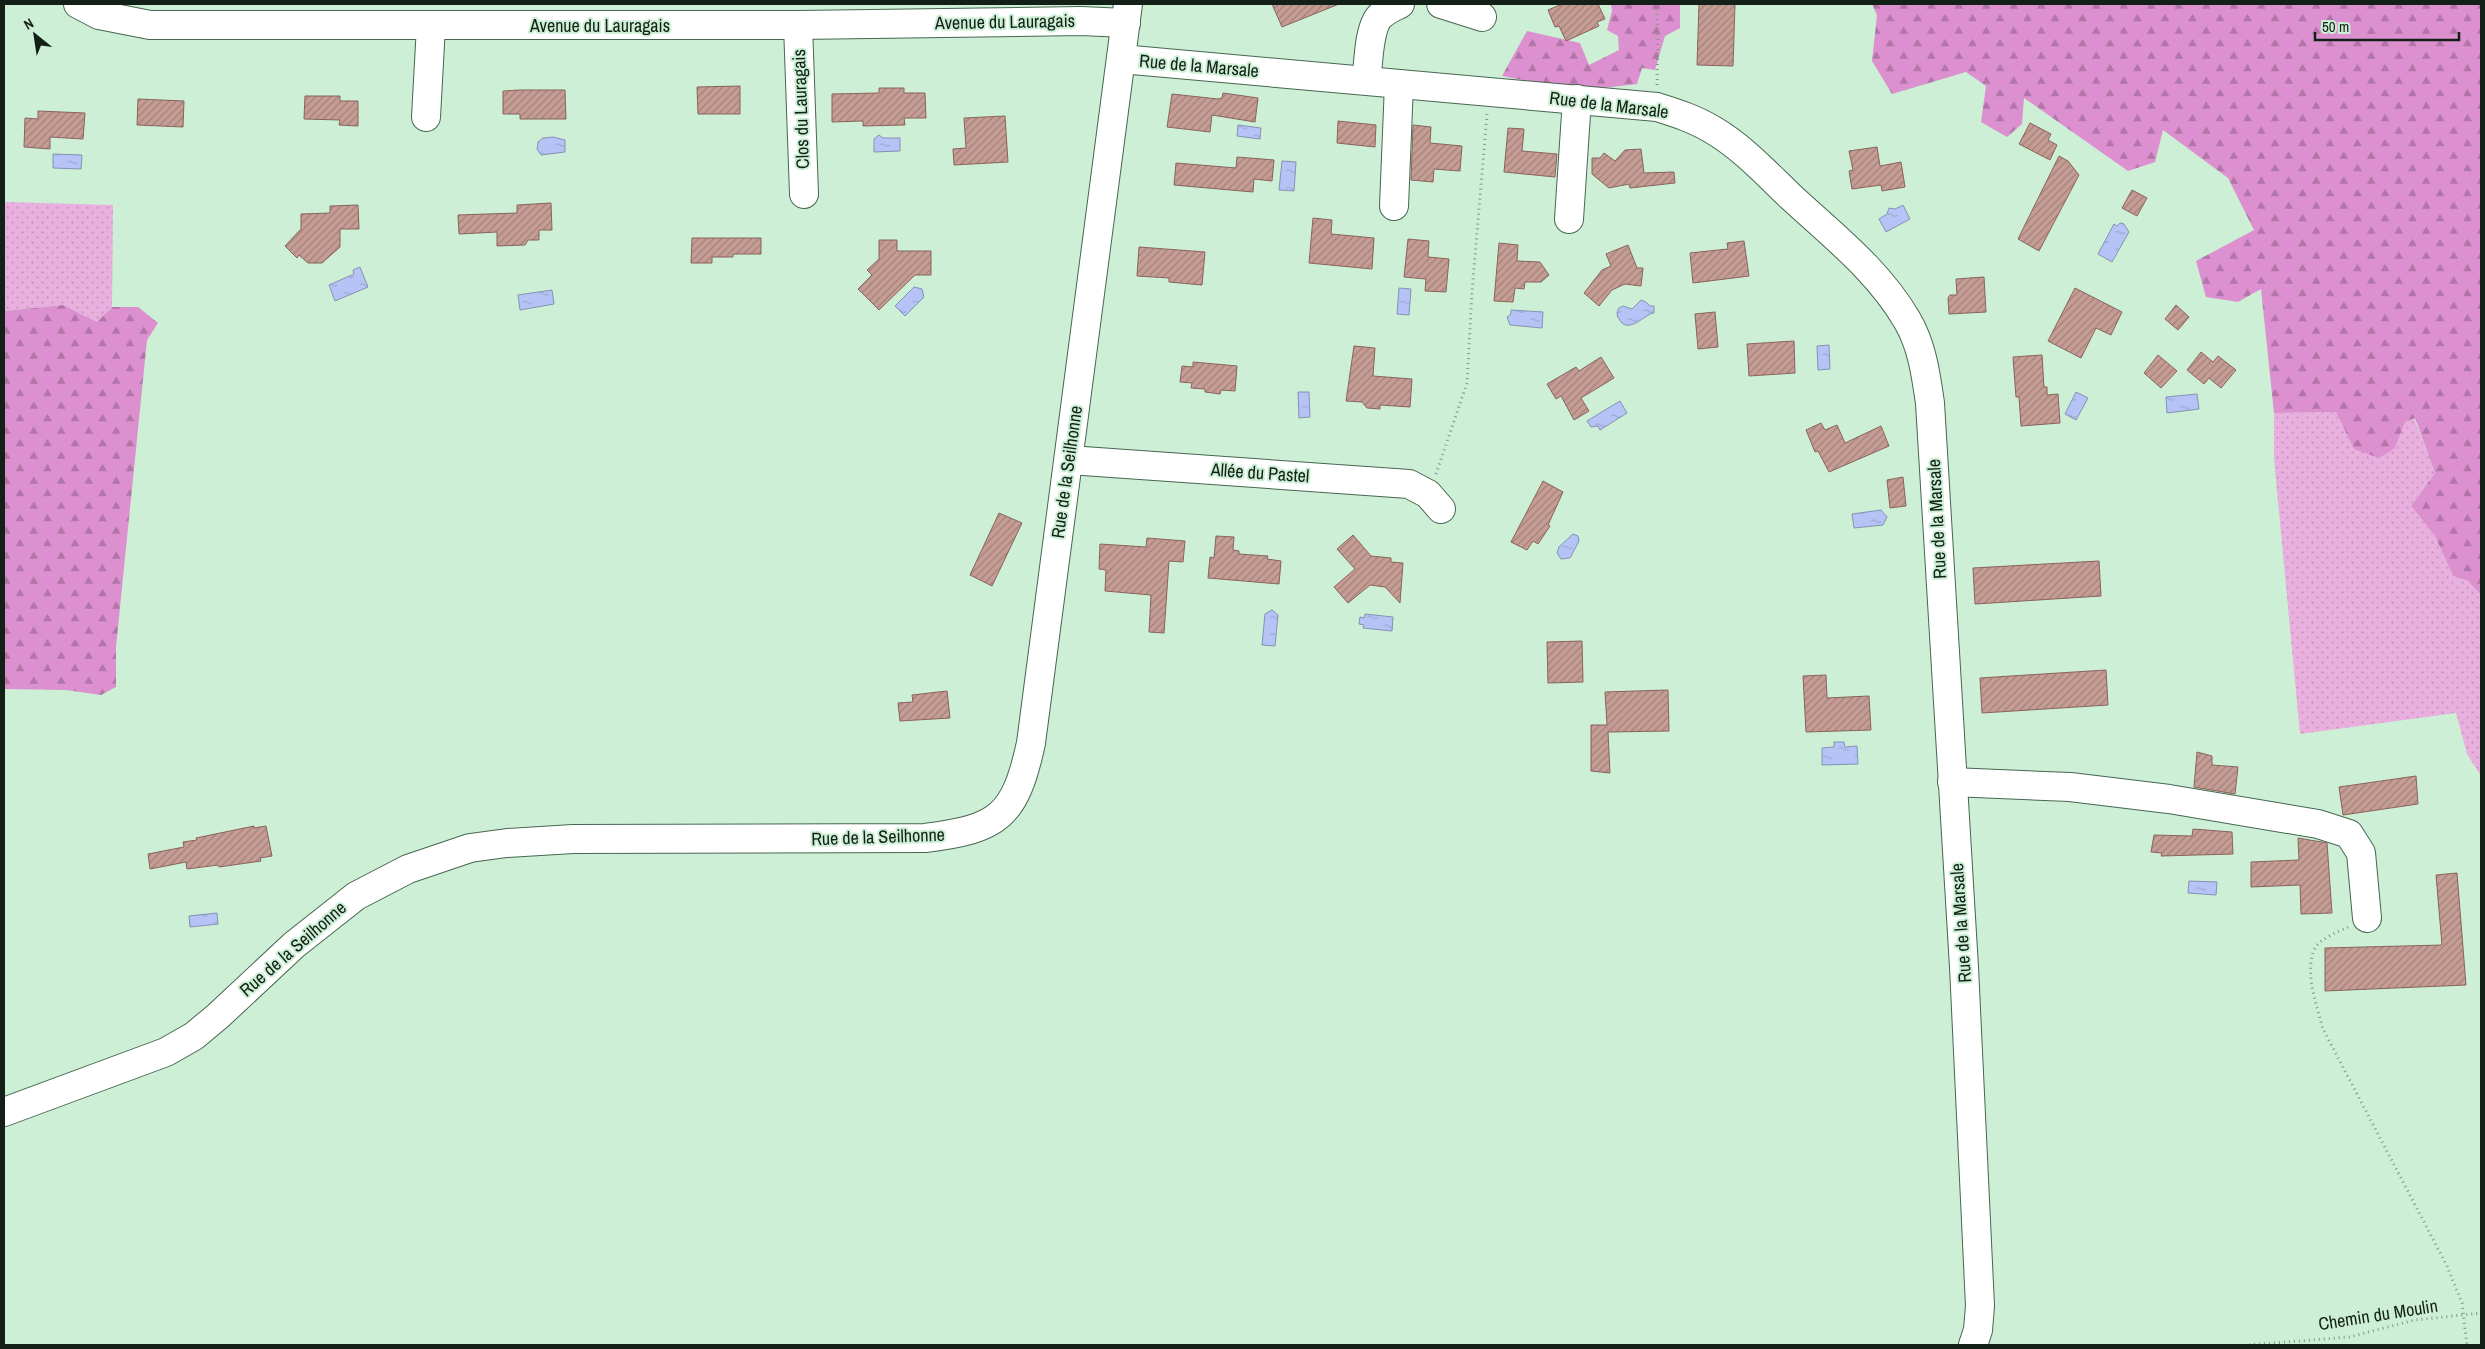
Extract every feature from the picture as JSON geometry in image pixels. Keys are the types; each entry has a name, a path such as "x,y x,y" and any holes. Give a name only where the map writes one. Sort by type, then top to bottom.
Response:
{"street":[{"name":"Avenue du Lauragais","path":"78,4 99,15 150,25 798,25 1081,21 1127,14"},
{"path":"1366,80 1377,21 1388,10 1400,4"},
{"path":"1441,4 1482,17"},
{"name":"Rue de la Seilhonne","path":"4,1112 138,1064 166,1052 194,1036 294,945 356,896 382,880 470,848 564,839 925,838 976,830 994,819 1009,806 1020,786 1031,743 1127,14"},
{"name":"Clos du Lauragais","path":"798,25 804,194"},
{"path":"426,118 432,26"},
{"name":"Rue de la Marsale","path":"1121,59 1657,107 1691,117 1734,144 1880,281 1908,322 1918,344 1925,370 1930,403 1964,966 1980,1306 1978,1330 1973,1345"},
{"path":"1394,206 1399,84"},
{"path":"1569,219 1577,99"},
{"name":"Allée du Pastel","path":"1069,460 1409,484 1435,501"},
{"path":"1952,782 2070,787 2178,801 2326,826 2348,834 2361,853 2367,918"}],"path":[{"path":"1656,4 1658,35 1657,107"},
{"path":"1435,501 1467,382 1472,292 1489,91"},
{"path":"2367,918 2341,930 2318,945 2310,961 2313,993 2323,1029 2447,1266 2465,1316 2467,1345"},
{"name":"Chemin du Moulin","path":"2250,1345 2349,1336 2415,1320 2481,1313"}],"shaded area":[{"path":"4,202 113,205 112,307 97,322 63,305 4,311"},
{"path":"2336,412 2354,449 2395,448 2405,422 2414,418 2435,473 2411,506 2435,536 2453,576 2468,581 2481,595 2481,776 2467,754 2456,713 2300,734 2274,459 2274,413"}],"green space":[{"path":"1611,4 1680,4 1680,28 1665,36 1655,70 1642,68 1637,84 1579,91 1502,76 1527,31 1580,43 1589,65 1619,50 1618,36 1607,30 1612,11"},
{"path":"1872,4 2481,4 2481,595 2468,581 2453,576 2435,536 2411,506 2435,473 2415,418 2405,422 2395,448 2379,458 2354,449 2336,412 2274,413 2261,289 2238,302 2206,297 2196,261 2254,230 2228,178 2163,130 2155,162 2128,171 2024,98 2022,124 2007,137 1981,122 1986,86 1966,72 1892,94 1872,61 1877,15"},
{"path":"63,305 97,322 112,307 138,307 158,323 147,340 116,647 116,687 101,695 66,690 4,689 4,311"}],"water":[{"path":"1238,125 1261,128 1260,139 1237,136"},
{"path":"879,135 883,138 900,138 900,151 874,152 874,139"},
{"path":"553,137 565,140 565,152 541,155 537,149 538,142 543,138"},
{"path":"53,154 82,155 81,169 53,168"},
{"path":"1282,161 1296,162 1294,191 1279,190"},
{"path":"1903,205 1910,219 1886,232 1879,219 1887,214 1889,208 1895,209"},
{"path":"2120,223 2124,224 2129,232 2112,262 2098,254 2114,224 2117,226"},
{"path":"360,267 368,287 335,301 329,285 354,274 353,270"},
{"path":"914,287 922,289 924,297 905,316 895,306"},
{"path":"1399,288 1411,289 1409,315 1397,314"},
{"path":"552,290 554,304 520,310 518,295"},
{"path":"1641,300 1650,306 1654,306 1654,313 1632,325 1623,324 1617,316 1619,308 1623,306 1632,309"},
{"path":"1511,310 1543,312 1542,328 1510,325 1507,317 1511,314"},
{"path":"1829,345 1830,369 1818,370 1817,346"},
{"path":"1298,392 1309,392 1310,417 1299,418"},
{"path":"2076,392 2088,398 2076,420 2065,414"},
{"path":"2197,394 2199,409 2167,413 2166,397"},
{"path":"1620,401 1627,413 1600,430 1598,426 1591,427 1587,421"},
{"path":"1881,510 1887,517 1883,525 1854,528 1852,514"},
{"path":"1573,534 1578,536 1579,541 1570,558 1561,559 1557,553 1559,547"},
{"path":"1272,610 1278,615 1275,646 1262,645 1265,614"},
{"path":"1365,614 1393,617 1392,631 1363,628 1364,625 1359,624 1360,617 1364,618"},
{"path":"1834,742 1844,742 1845,747 1857,746 1858,764 1822,765 1822,748 1834,747"},
{"path":"2189,881 2217,882 2216,895 2188,893"},
{"path":"217,913 218,924 190,927 189,916"}],"building":[{"path":"1272,4 1339,4 1282,27"},
{"path":"1562,4 1598,4 1605,19 1597,22 1599,26 1566,41 1559,26 1555,27 1548,10"},
{"path":"1699,4 1735,4 1733,66 1697,65"},
{"path":"740,86 740,114 698,114 697,87"},
{"path":"879,88 904,88 904,93 925,93 926,118 904,118 905,125 863,126 863,121 832,122 832,94 879,93"},
{"path":"565,90 566,119 520,119 520,114 503,114 503,91"},
{"path":"1223,93 1258,98 1255,122 1212,115 1210,132 1167,127 1172,94 1218,99 1222,98"},
{"path":"305,96 340,96 340,101 358,101 358,126 339,125 340,120 304,119"},
{"path":"138,99 184,101 183,127 137,125"},
{"path":"38,111 85,113 83,139 50,137 50,149 24,147 25,118 38,119"},
{"path":"1005,116 1008,162 954,165 953,149 966,148 964,118"},
{"path":"1338,121 1376,125 1375,147 1337,143"},
{"path":"2030,123 2051,134 2048,140 2057,145 2050,160 2019,144"},
{"path":"1413,125 1431,127 1430,143 1462,146 1460,171 1434,169 1433,182 1411,180"},
{"path":"1508,128 1524,129 1522,151 1557,154 1555,177 1504,172"},
{"path":"1877,147 1880,166 1901,162 1905,187 1882,191 1881,185 1852,189 1849,171 1853,170 1849,151"},
{"path":"1641,149 1644,173 1674,172 1675,183 1630,188 1629,184 1609,188 1592,174 1592,158 1600,158 1604,153 1615,161 1625,150"},
{"path":"2059,156 2068,161 2079,175 2039,251 2018,239"},
{"path":"1237,157 1274,160 1272,181 1254,179 1253,192 1174,185 1176,163 1236,168"},
{"path":"2132,190 2147,198 2137,216 2122,208"},
{"path":"551,203 552,230 539,230 539,240 528,240 525,245 497,246 497,232 459,234 458,215 517,213 517,205"},
{"path":"358,205 359,229 340,229 340,247 322,263 308,263 299,255 297,258 285,246 301,229 301,214 330,213 330,206"},
{"path":"1313,218 1332,220 1331,234 1374,238 1372,269 1309,263"},
{"path":"692,238 761,238 761,254 733,254 733,257 712,257 712,263 691,263"},
{"path":"1408,239 1429,241 1428,257 1449,259 1446,292 1425,291 1426,279 1404,277"},
{"path":"879,240 897,240 897,251 931,251 931,275 915,275 879,310 858,289 872,275 867,270 879,259"},
{"path":"1744,241 1749,276 1693,283 1690,253 1728,249 1727,243"},
{"path":"1499,243 1518,245 1517,261 1540,262 1549,275 1541,282 1525,282 1524,289 1515,288 1513,302 1494,301"},
{"path":"1628,245 1637,268 1643,268 1641,286 1625,284 1612,290 1599,306 1584,293 1602,270 1611,266 1606,254"},
{"path":"1139,247 1205,252 1202,285 1169,282 1169,278 1137,276"},
{"path":"1984,277 1986,312 1949,314 1948,298 1950,295 1957,295 1956,279"},
{"path":"2075,288 2122,312 2111,335 2096,328 2081,358 2048,341"},
{"path":"2176,305 2189,317 2178,330 2165,319"},
{"path":"1715,312 1718,347 1698,349 1695,314"},
{"path":"1794,341 1795,373 1749,376 1747,344"},
{"path":"1354,346 1375,348 1373,376 1412,379 1410,407 1380,405 1380,409 1367,408 1362,402 1346,401"},
{"path":"2201,352 2213,362 2218,356 2236,370 2221,388 2209,378 2204,384 2187,370"},
{"path":"2042,355 2044,387 2047,387 2047,395 2058,394 2060,423 2021,426 2019,397 2016,397 2013,357"},
{"path":"2158,355 2177,371 2161,388 2144,373"},
{"path":"1601,357 1614,378 1581,398 1589,411 1574,420 1561,396 1556,399 1547,384 1576,367 1579,371"},
{"path":"1193,362 1237,366 1235,391 1221,390 1220,394 1205,392 1205,389 1191,388 1192,383 1180,382 1182,366 1193,367"},
{"path":"1821,423 1825,430 1837,425 1845,443 1881,426 1889,446 1829,472 1818,451 1815,452 1806,430"},
{"path":"1903,477 1906,506 1890,508 1887,480"},
{"path":"1543,481 1563,492 1548,525 1550,526 1538,544 1533,541 1527,550 1511,542"},
{"path":"999,513 1022,523 992,586 970,575"},
{"path":"1353,535 1371,556 1391,558 1391,562 1403,563 1400,603 1385,587 1370,585 1348,603 1334,587 1355,569 1337,549"},
{"path":"1216,536 1234,537 1233,550 1239,551 1239,554 1268,556 1267,559 1281,561 1279,584 1208,578 1210,557 1214,558"},
{"path":"1147,538 1185,541 1183,562 1169,561 1164,633 1149,632 1151,595 1105,591 1106,570 1099,569 1100,544 1146,547"},
{"path":"2099,561 2101,596 1975,604 1973,568"},
{"path":"1582,641 1583,682 1548,683 1547,642"},
{"path":"2106,670 2108,705 1982,713 1980,678"},
{"path":"1826,675 1827,698 1869,696 1871,730 1806,732 1803,676"},
{"path":"1668,690 1669,731 1608,732 1610,773 1591,771 1591,725 1607,725 1605,692"},
{"path":"947,691 950,718 900,721 898,703 913,702 912,695"},
{"path":"2197,752 2212,756 2212,765 2238,767 2235,794 2194,787"},
{"path":"2416,776 2418,804 2343,815 2339,787"},
{"path":"254,826 254,828 266,826 272,856 260,858 261,861 187,869 186,862 150,869 148,854 184,847 183,842 197,840 196,838"},
{"path":"2193,829 2232,832 2233,854 2161,856 2162,853 2151,852 2154,835 2192,836"},
{"path":"2298,838 2327,843 2332,913 2301,914 2300,885 2251,887 2251,862 2299,860"},
{"path":"2457,873 2466,985 2325,991 2325,948 2442,945 2436,875"}]}
